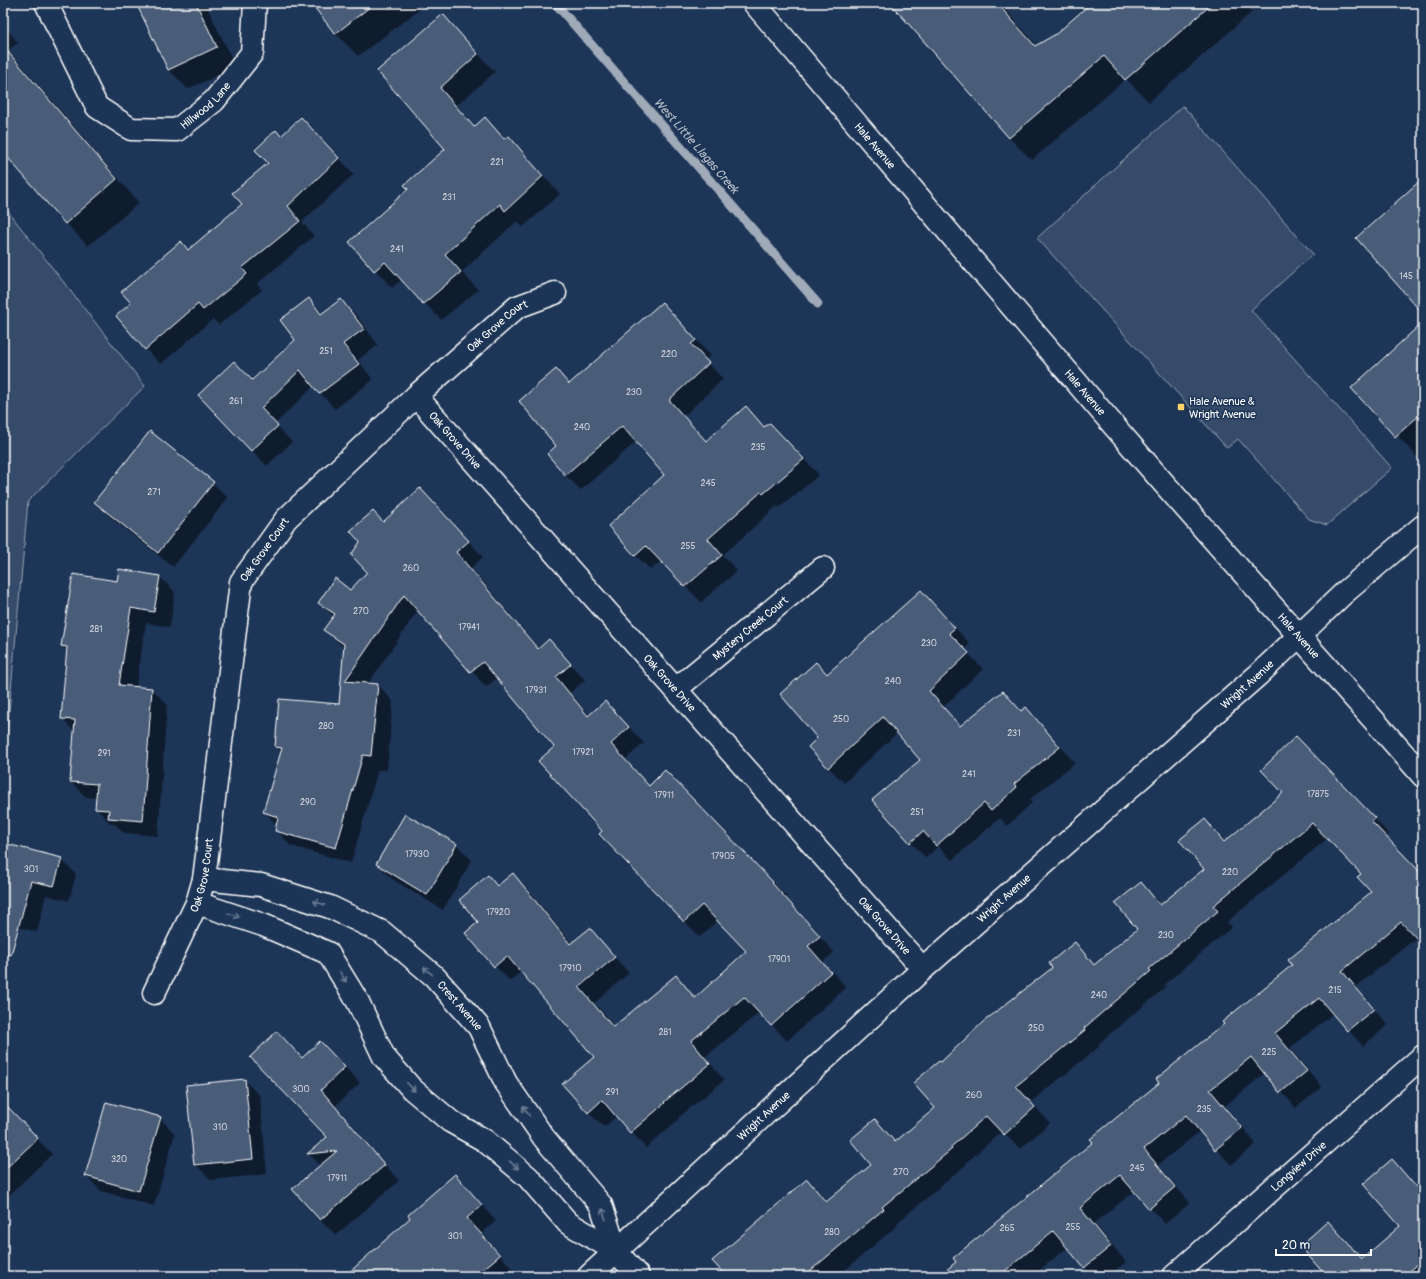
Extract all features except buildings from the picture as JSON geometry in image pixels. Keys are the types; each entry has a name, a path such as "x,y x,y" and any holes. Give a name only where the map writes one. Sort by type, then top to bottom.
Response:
{"street":[{"name":"Hillwood Lane","path":"46,3 97,107 131,130 177,130 214,101 252,53 256,3"},
{"name":"Hale Avenue","path":"754,3 1128,442 1301,636 1336,679 1423,776"},
{"name":"Oak Grove Court","path":"154,993 196,903 204,879 241,582 286,518 416,396 517,307 555,293"},
{"name":"Oak Grove Drive","path":"416,396 923,969"},
{"name":"Wright Avenue","path":"589,1276 923,969 1301,636 1344,593 1423,526"},
{"name":"Mystery Creek Court","path":"676,689 823,568"},
{"name":"Crest Avenue","path":"204,879 261,885 330,907 382,932 434,976 479,1027 506,1083 544,1138 601,1205 616,1251"},
{"name":"Crest Avenue","path":"196,903 263,925 328,953 358,1002 384,1057 412,1089 450,1121 484,1140 528,1177 568,1223 616,1251 638,1276"},
{"name":"Longview Drive","path":"1174,1276 1423,1056"}],"shaded area":[{"path":"1183,106 1313,254 1251,310 1392,468 1327,525 1309,519 1238,439 1227,448 1037,238"},
{"path":"3,205 145,386 28,501 7,734 3,737"}],"waterway":[{"name":"West Little Llagas Creek","path":"555,3 818,304"}],"place":[{"name":"Hale Avenue & Wright Avenue","path":"1181,407"}]}
